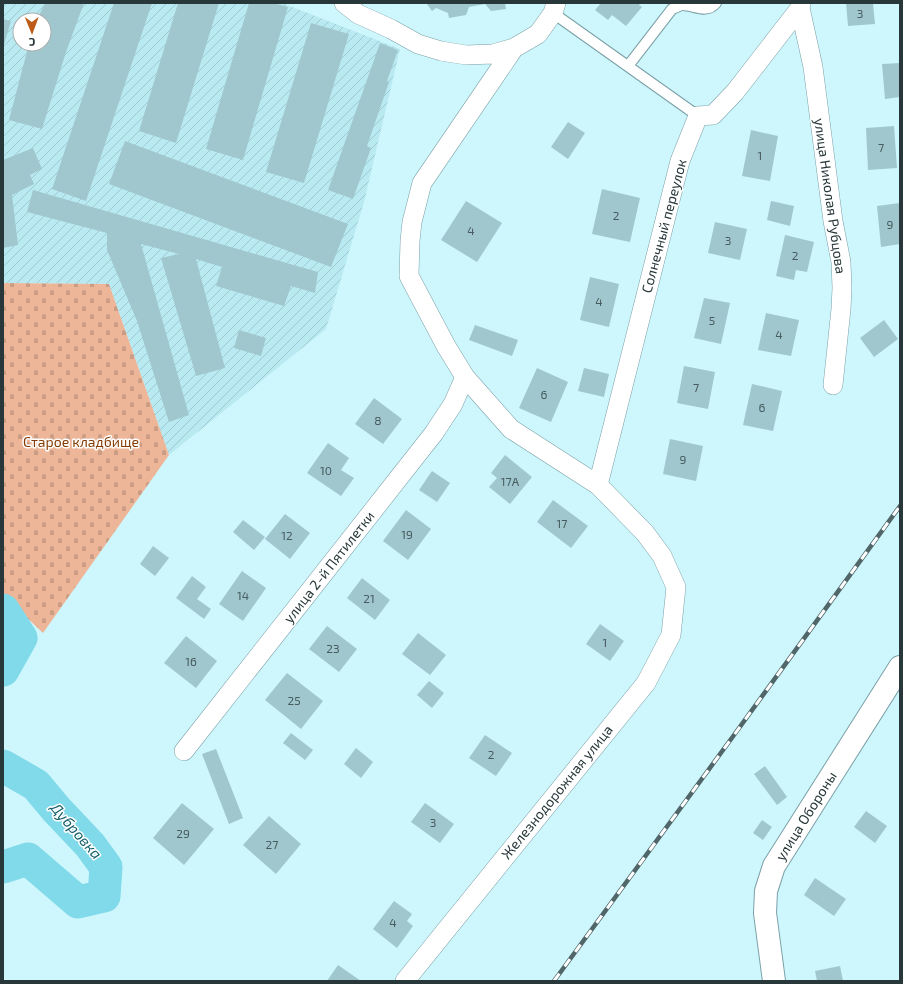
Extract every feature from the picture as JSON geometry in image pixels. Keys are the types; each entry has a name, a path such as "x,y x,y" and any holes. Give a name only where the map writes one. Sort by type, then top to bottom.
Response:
{"street":[{"path":"344,3 358,14 392,29 418,44 441,51 466,55 493,54 514,48 538,34 555,8"},
{"path":"698,116 713,115 735,92 801,5"},
{"name":"улица Николая Рубцова","path":"801,5 813,67 833,221 841,262 841,309 833,385"},
{"path":"514,48 422,183 412,222 409,276 446,346 465,377 511,429 598,485"},
{"name":"Солнечный переулок","path":"598,485 680,161 698,116"},
{"name":"улица 2-й Пятилетки","path":"184,752 434,433 453,404 465,377"},
{"name":"Железнодорожная улица","path":"406,981 646,683 670,635 676,587 662,556 645,533 598,485"},
{"name":"улица Обороны","path":"774,981 765,913 766,891 774,866 900,667"}],"lane":[{"path":"628,66 672,9 682,5 706,9 716,3"},
{"path":"555,8 628,66 698,116"}],"shaded area":[{"path":"3,3 282,3 400,49 364,202 326,329 169,455 109,284 3,283"}],"green space":[{"name":"Старое кладбище","path":"3,283 109,284 169,455 43,633 3,595"}],"building":[{"path":"45,3 84,3 66,52 42,129 9,120 27,52 52,52 52,12 41,12"},
{"path":"114,3 152,3 86,201 52,189"},
{"path":"178,3 219,3 176,143 139,131"},
{"path":"249,3 273,3 288,7 243,160 206,149"},
{"path":"426,3 505,3 506,9 491,11 485,4 469,7 466,15 449,18 448,13 436,8 432,11"},
{"path":"601,3 641,3 639,5 642,7 626,26 612,15 608,20 595,10"},
{"path":"846,3 873,3 875,24 848,26"},
{"path":"3,19 11,21 3,48"},
{"path":"311,23 349,34 304,183 266,172"},
{"path":"380,43 398,50 387,81 389,82 367,146 371,148 353,199 328,190"},
{"path":"900,63 900,97 885,99 882,64"},
{"path":"568,122 585,133 568,159 551,147"},
{"path":"894,126 897,168 868,170 866,128"},
{"path":"751,130 778,136 770,181 742,176"},
{"path":"125,141 348,224 331,267 109,184"},
{"path":"33,148 42,169 30,175 34,184 12,195 18,245 3,248 3,160"},
{"path":"602,189 640,198 630,242 592,234"},
{"path":"33,190 318,272 315,293 291,286 284,306 216,286 222,267 196,259 225,368 196,376 161,258 179,254 141,244 189,415 169,422 137,321 107,250 107,233 27,212"},
{"path":"466,201 502,223 477,262 441,240"},
{"path":"771,201 794,206 790,226 767,220"},
{"path":"900,203 900,244 881,247 877,206"},
{"path":"715,222 747,229 740,260 708,253"},
{"path":"785,235 814,242 807,272 796,270 794,280 776,276"},
{"path":"590,277 619,284 609,327 580,320"},
{"path":"704,298 730,303 721,344 694,338"},
{"path":"766,313 799,320 791,356 758,350"},
{"path":"884,320 898,339 874,357 860,338"},
{"path":"475,325 518,340 512,356 469,340"},
{"path":"239,330 266,338 261,356 234,348"},
{"path":"684,366 715,372 708,409 677,403"},
{"path":"537,368 568,382 551,422 519,408"},
{"path":"584,368 609,374 604,397 578,391"},
{"path":"752,384 782,391 773,431 743,425"},
{"path":"374,398 402,419 383,444 355,424"},
{"path":"670,439 703,446 696,481 663,474"},
{"path":"328,443 349,458 341,470 354,478 341,496 307,473"},
{"path":"505,455 532,477 510,504 489,487 497,478 491,473"},
{"path":"432,471 450,483 437,502 419,490"},
{"path":"553,500 588,526 571,548 537,522"},
{"path":"406,510 431,529 408,560 383,541"},
{"path":"285,514 310,533 290,559 265,539"},
{"path":"243,520 265,537 254,550 233,532"},
{"path":"153,546 169,558 155,576 140,564"},
{"path":"242,571 266,588 243,621 219,604"},
{"path":"192,576 206,587 197,599 211,609 204,619 176,598"},
{"path":"362,578 390,600 375,620 347,598"},
{"path":"600,624 624,641 610,661 586,644"},
{"path":"327,626 357,649 339,672 309,649"},
{"path":"418,633 446,655 430,675 402,654"},
{"path":"186,636 217,661 196,688 164,663"},
{"path":"287,673 323,701 301,729 265,700"},
{"path":"429,681 444,693 432,708 417,695"},
{"path":"291,733 313,750 305,760 283,743"},
{"path":"485,735 512,753 496,776 469,758"},
{"path":"356,748 373,762 361,778 344,764"},
{"path":"216,749 243,818 229,824 202,754"},
{"path":"765,766 787,797 777,805 754,774"},
{"path":"182,803 214,829 184,865 153,838"},
{"path":"425,803 454,824 440,843 411,822"},
{"path":"866,811 887,826 875,843 854,827"},
{"path":"269,816 301,844 276,874 243,845"},
{"path":"762,820 772,827 763,840 753,833"},
{"path":"815,878 846,899 834,916 804,895"},
{"path":"394,901 412,914 407,921 413,926 397,948 373,929"},
{"path":"338,965 361,981 327,981"},
{"path":"840,966 843,981 817,981 815,971"}],"waterway":[{"name":"Дубровка","path":"3,610 21,638 3,670"},
{"name":"Дубровка","path":"3,766 36,785 90,845 106,867 104,896 78,902 28,859 3,867"}],"railway":[{"path":"554,981 900,506"}]}
